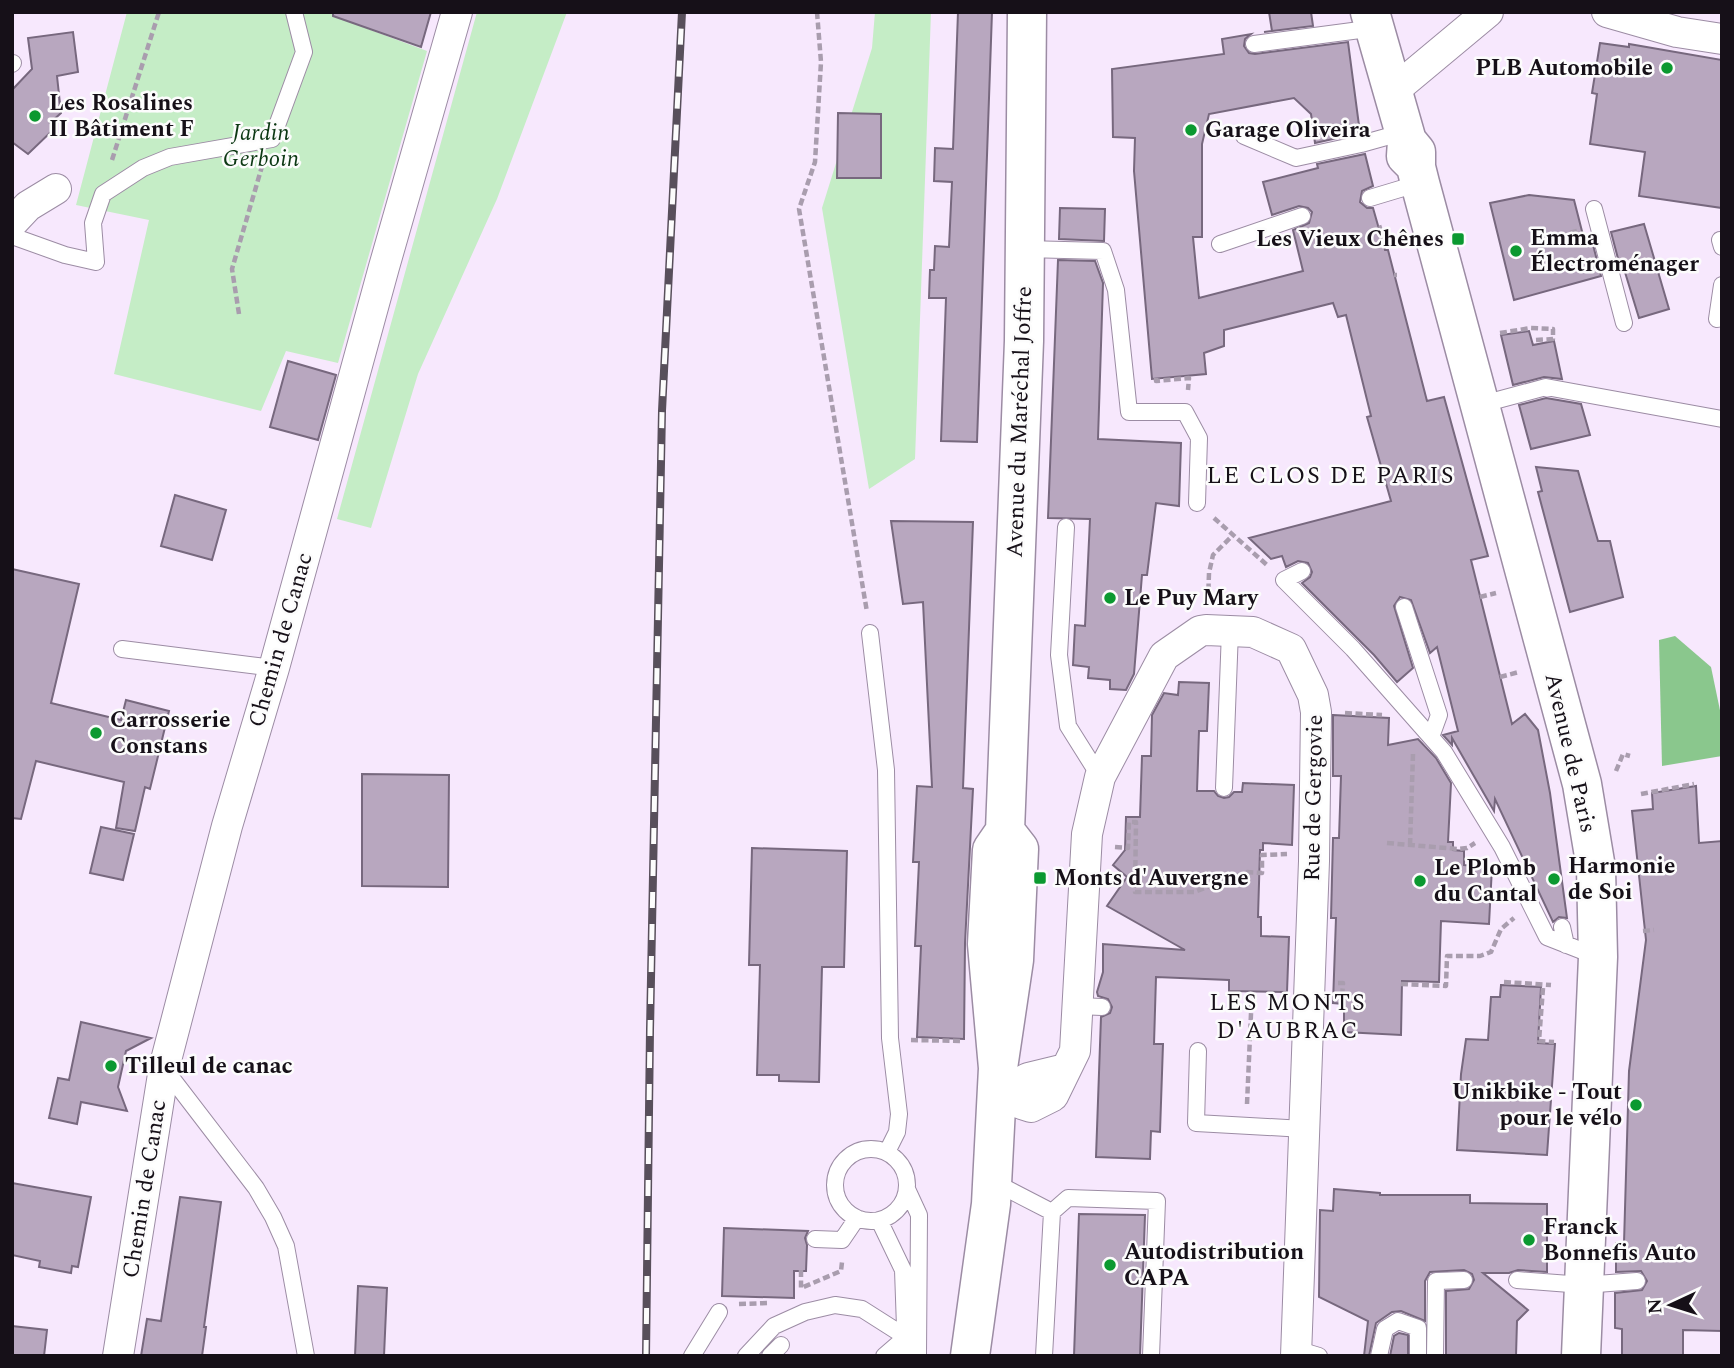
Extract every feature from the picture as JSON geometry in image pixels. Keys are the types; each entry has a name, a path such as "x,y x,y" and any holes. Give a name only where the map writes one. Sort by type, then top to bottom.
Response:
{"main road":[{"name":"Avenue du Maréchal Joffre","path":"970,1356 991,1192 997,1082 987,944 992,850 1005,831 1024,341 1027,12"},
{"name":"Avenue de Paris","path":"1373,20 1582,784 1596,868 1582,951 1581,1356"},
{"name":"Avenue du Maréchal Joffre","path":"991,1192 996,1356"}],"street":[{"name":"Chemin de Canac","path":"118,1356 164,1068 227,826 274,668 457,12"},
{"path":"1392,92 1488,12"},
{"path":"1607,12 1677,32 1722,39"},
{"path":"12,223 28,206 56,189"},
{"path":"997,1082 1031,1107 1053,1096 1075,1051 1090,1006 1087,834 1100,776 1164,656 1200,631 1218,630"},
{"name":"Rue de Gergovie","path":"1218,630 1253,632 1291,649 1313,695 1316,712 1304,1129 1304,1353"}],"lane":[{"path":"12,236 65,255 96,262 93,222 103,194 170,156 272,139 304,52 294,12"},
{"path":"1255,44 1373,20"},
{"path":"1244,135 1296,158 1361,144 1412,156"},
{"path":"1370,198 1412,156"},
{"path":"1594,209 1624,323"},
{"path":"1220,244 1302,216"},
{"path":"1025,249 1103,251 1116,290 1129,412 1185,412 1199,438 1197,503"},
{"path":"1717,319 1722,285"},
{"path":"1479,405 1546,387 1722,419"},
{"path":"1066,527 1059,655 1068,726 1100,776"},
{"path":"1302,571 1284,580 1353,649 1444,752 1462,768 1547,937 1582,951"},
{"path":"1404,607 1439,715 1431,737"},
{"path":"1218,630 1224,788"},
{"path":"870,634 887,771 890,1038 899,1114 897,1132 887,1152"},
{"path":"122,649 274,668"},
{"path":"1562,927 1582,951"},
{"path":"1198,1051 1196,1123 1304,1129"},
{"path":"164,1068 256,1188 273,1217 286,1246 306,1356"},
{"path":"907,1189 898,1209 879,1220 858,1218 840,1203 835,1192 835,1181 838,1169 854,1153 865,1149 887,1152 903,1167 907,1189 919,1215 918,1356"},
{"path":"991,1192 1052,1212"},
{"path":"1044,1356 1052,1212 1068,1198 1157,1201 1151,1356"},
{"path":"815,1239 842,1240 858,1218"},
{"path":"879,1220 903,1270 906,1356"},
{"path":"1436,1356 1436,1281 1464,1280"},
{"path":"1517,1280 1583,1285 1637,1281"},
{"path":"746,1356 775,1326 805,1311 835,1305 862,1309 906,1337"},
{"path":"692,1356 719,1312"},
{"path":"1379,1356 1385,1329 1398,1321 1418,1328 1418,1356"},
{"path":"884,1356 906,1337"}],"path":[{"path":"103,194 159,12"},
{"path":"817,12 821,62 815,162 799,209 870,634"},
{"path":"239,314 232,269 272,139"},
{"path":"1550,238 1582,230"},
{"path":"1500,333 1531,328 1552,329 1553,339 1536,340"},
{"path":"1156,378 1156,381 1186,379"},
{"path":"1218,630 1209,573 1213,555 1233,534 1284,580"},
{"path":"1338,713 1375,715"},
{"path":"1410,845 1413,750 1411,715"},
{"path":"1616,771 1623,754 1630,756"},
{"path":"1641,794 1695,784"},
{"path":"1125,848 1128,848 1129,822 1136,822 1135,892 1194,892 1247,872 1262,873 1262,855 1314,852"},
{"path":"1387,843 1467,848"},
{"path":"1401,984 1446,986 1447,956 1480,956 1491,951 1501,929"},
{"path":"1643,932 1654,930"},
{"path":"1504,982 1551,985"},
{"path":"1339,983 1343,984 1342,998"},
{"path":"1543,988 1539,1037 1554,1042"},
{"path":"1246,1126 1252,991"},
{"path":"915,1040 951,1041"},
{"path":"801,1270 801,1288 841,1271 842,1260"}],"green space":[{"name":"Jardin Gerboin","path":"127,12 371,12 368,29 427,51 338,363 286,351 261,411 114,374 149,220 76,205"},
{"path":"477,12 567,12 497,199 418,374 371,528 337,519"},
{"path":"875,12 931,12 915,459 869,489 822,208 872,48"},
{"path":"1675,636 1711,667 1722,720 1722,756 1662,766 1659,640"}],"building":[{"path":"333,12 431,12 421,47 333,16"},
{"path":"958,12 992,12 977,442 941,441 946,298 929,298 930,270 934,270 935,246 949,247 952,182 934,181 935,148 953,149"},
{"path":"1269,12 1311,12 1313,26 1264,32 1272,31"},
{"path":"73,32 78,72 57,76 61,113 50,123 55,128 28,154 12,142 12,90 32,69 28,38"},
{"path":"1251,34 1245,39 1244,46 1249,53 1255,54 1348,42 1360,133 1315,143 1311,114 1294,98 1209,114 1202,144 1202,237 1193,237 1199,298 1303,271 1293,230 1309,223 1312,212 1299,206 1272,215 1263,182 1318,168 1317,164 1365,154 1373,186 1362,191 1360,202 1367,208 1373,208 1385,250 1388,250 1427,401 1444,397 1488,556 1471,560 1512,724 1525,714 1538,730 1550,793 1567,918 1559,917 1553,922 1495,799 1494,811 1452,738 1452,745 1443,735 1458,731 1437,647 1430,653 1411,600 1400,597 1394,606 1413,668 1397,682 1302,583 1312,572 1308,563 1298,561 1286,567 1282,556 1271,559 1249,538 1391,501 1367,417 1371,416 1346,315 1338,317 1333,303 1224,330 1224,346 1204,353 1206,374 1152,379 1134,171 1135,138 1113,137 1112,69 1224,54 1222,39"},
{"path":"1600,43 1629,47 1629,44 1722,60 1722,208 1639,196 1645,152 1590,144 1597,94 1592,93"},
{"path":"838,113 881,114 881,178 837,178"},
{"path":"1529,195 1574,200 1584,239 1591,237 1601,276 1514,300 1490,203"},
{"path":"1060,208 1105,209 1104,241 1059,239"},
{"path":"1644,224 1669,309 1639,318 1624,269 1621,270 1611,232"},
{"path":"1058,260 1095,261 1103,283 1098,439 1181,443 1179,506 1156,503 1147,575 1142,575 1134,674 1126,690 1110,689 1110,680 1088,678 1089,667 1073,665 1075,625 1085,626 1090,519 1048,518"},
{"path":"1529,331 1533,345 1554,341 1562,379 1544,377 1513,385 1501,335"},
{"path":"288,361 336,375 318,440 270,427"},
{"path":"1546,398 1581,404 1590,435 1531,449 1519,405"},
{"path":"1536,467 1578,471 1598,541 1610,541 1623,597 1570,612 1538,492 1542,491"},
{"path":"175,495 226,510 212,560 161,546"},
{"path":"891,521 973,522 963,788 973,789 965,943 964,1039 917,1037 921,946 915,946 919,862 913,862 917,786 932,787 923,602 903,604"},
{"path":"12,569 79,584 51,703 121,720 126,700 169,711 150,789 145,787 135,831 116,828 124,782 36,761 21,819 12,818"},
{"path":"1179,682 1209,683 1207,731 1199,731 1197,791 1214,791 1224,798 1234,792 1242,792 1243,783 1294,785 1292,845 1263,843 1263,850 1260,850 1258,917 1261,917 1261,936 1289,937 1287,992 1229,991 1229,980 1156,977 1154,1044 1163,1044 1160,1132 1151,1131 1150,1159 1096,1157 1101,1017 1110,1013 1112,1007 1108,999 1098,996 1097,992 1103,972 1103,944 1185,950 1107,906 1127,877 1113,865 1125,850 1126,817 1140,817 1142,756 1151,756 1152,715 1164,693 1178,695"},
{"name":"Le Plomb du Cantal","path":"1333,715 1389,718 1388,745 1418,739 1436,758 1451,783 1448,842 1453,842 1453,850 1464,851 1464,865 1492,867 1489,924 1441,921 1439,982 1402,981 1401,1035 1344,1032 1344,1004 1333,1003 1336,918 1331,918 1333,838 1339,838 1341,776 1333,776"},
{"path":"362,774 449,775 448,887 362,886"},
{"path":"1696,786 1699,843 1722,841 1722,1331 1683,1330 1683,1356 1622,1356 1622,1329 1615,1328 1615,1293 1642,1290 1647,1281 1641,1271 1616,1272 1616,1243 1624,1243 1629,1071 1646,940 1632,811 1653,809 1652,793"},
{"path":"101,827 134,834 123,880 90,873"},
{"path":"752,848 847,851 844,967 822,967 819,1082 779,1081 779,1075 757,1075 760,965 749,965"},
{"path":"1501,985 1541,987 1538,1043 1555,1044 1547,1155 1457,1150 1461,1074 1466,1039 1488,1040 1491,997 1500,997"},
{"path":"81,1022 151,1038 126,1051 118,1087 127,1111 81,1102 77,1124 49,1118 58,1078 69,1080"},
{"path":"12,1183 91,1197 78,1267 72,1266 71,1273 39,1267 40,1261 12,1255"},
{"path":"1334,1189 1380,1195 1470,1195 1470,1203 1547,1204 1547,1272 1518,1270 1509,1273 1483,1273 1528,1310 1517,1321 1516,1356 1446,1356 1446,1291 1469,1289 1474,1280 1472,1274 1464,1270 1430,1272 1425,1281 1425,1321 1401,1311 1392,1312 1376,1323 1369,1356 1364,1356 1368,1321 1319,1297 1320,1210 1333,1211"},
{"path":"180,1197 221,1202 202,1356 141,1356 147,1319 161,1321"},
{"name":"Autodistribution CAPA","path":"1079,1214 1145,1215 1140,1356 1074,1356"},
{"path":"724,1228 808,1231 805,1238 806,1271 794,1271 794,1298 722,1296"},
{"path":"358,1286 387,1288 384,1356 355,1356"},
{"path":"12,1326 47,1330 44,1356 12,1356"},
{"path":"1399,1333 1408,1335 1408,1356 1390,1356 1394,1336"}],"railway":[{"path":"646,1356 662,411 682,12"}],"place":[{"name":"PLB Automobile","path":"1667,68"},
{"name":"Les Rosalines II Bâtiment F","path":"35,116"},
{"name":"Garage Oliveira","path":"1191,130"},
{"name":"Les Vieux Chênes","path":"1458,239"},
{"name":"Emma Électroménager","path":"1516,251"},
{"name":"Le Puy Mary","path":"1110,598"},
{"name":"Carrosserie Constans","path":"96,733"},
{"name":"Monts d'Auvergne","path":"1040,878"},
{"name":"Harmonie de Soi","path":"1554,879"},
{"name":"Le Plomb du Cantal","path":"1420,881"},
{"name":"Tilleul de canac","path":"111,1066"},
{"name":"Unikbike - Tout pour le vélo","path":"1636,1105"},
{"name":"Franck Bonnefis Auto","path":"1529,1240"},
{"name":"Autodistribution CAPA","path":"1110,1265"}],"district":[{"name":"LE CLOS DE PARIS","path":"1331,476"},
{"name":"LES MONTS D'AUBRAC","path":"1288,1017"}]}
